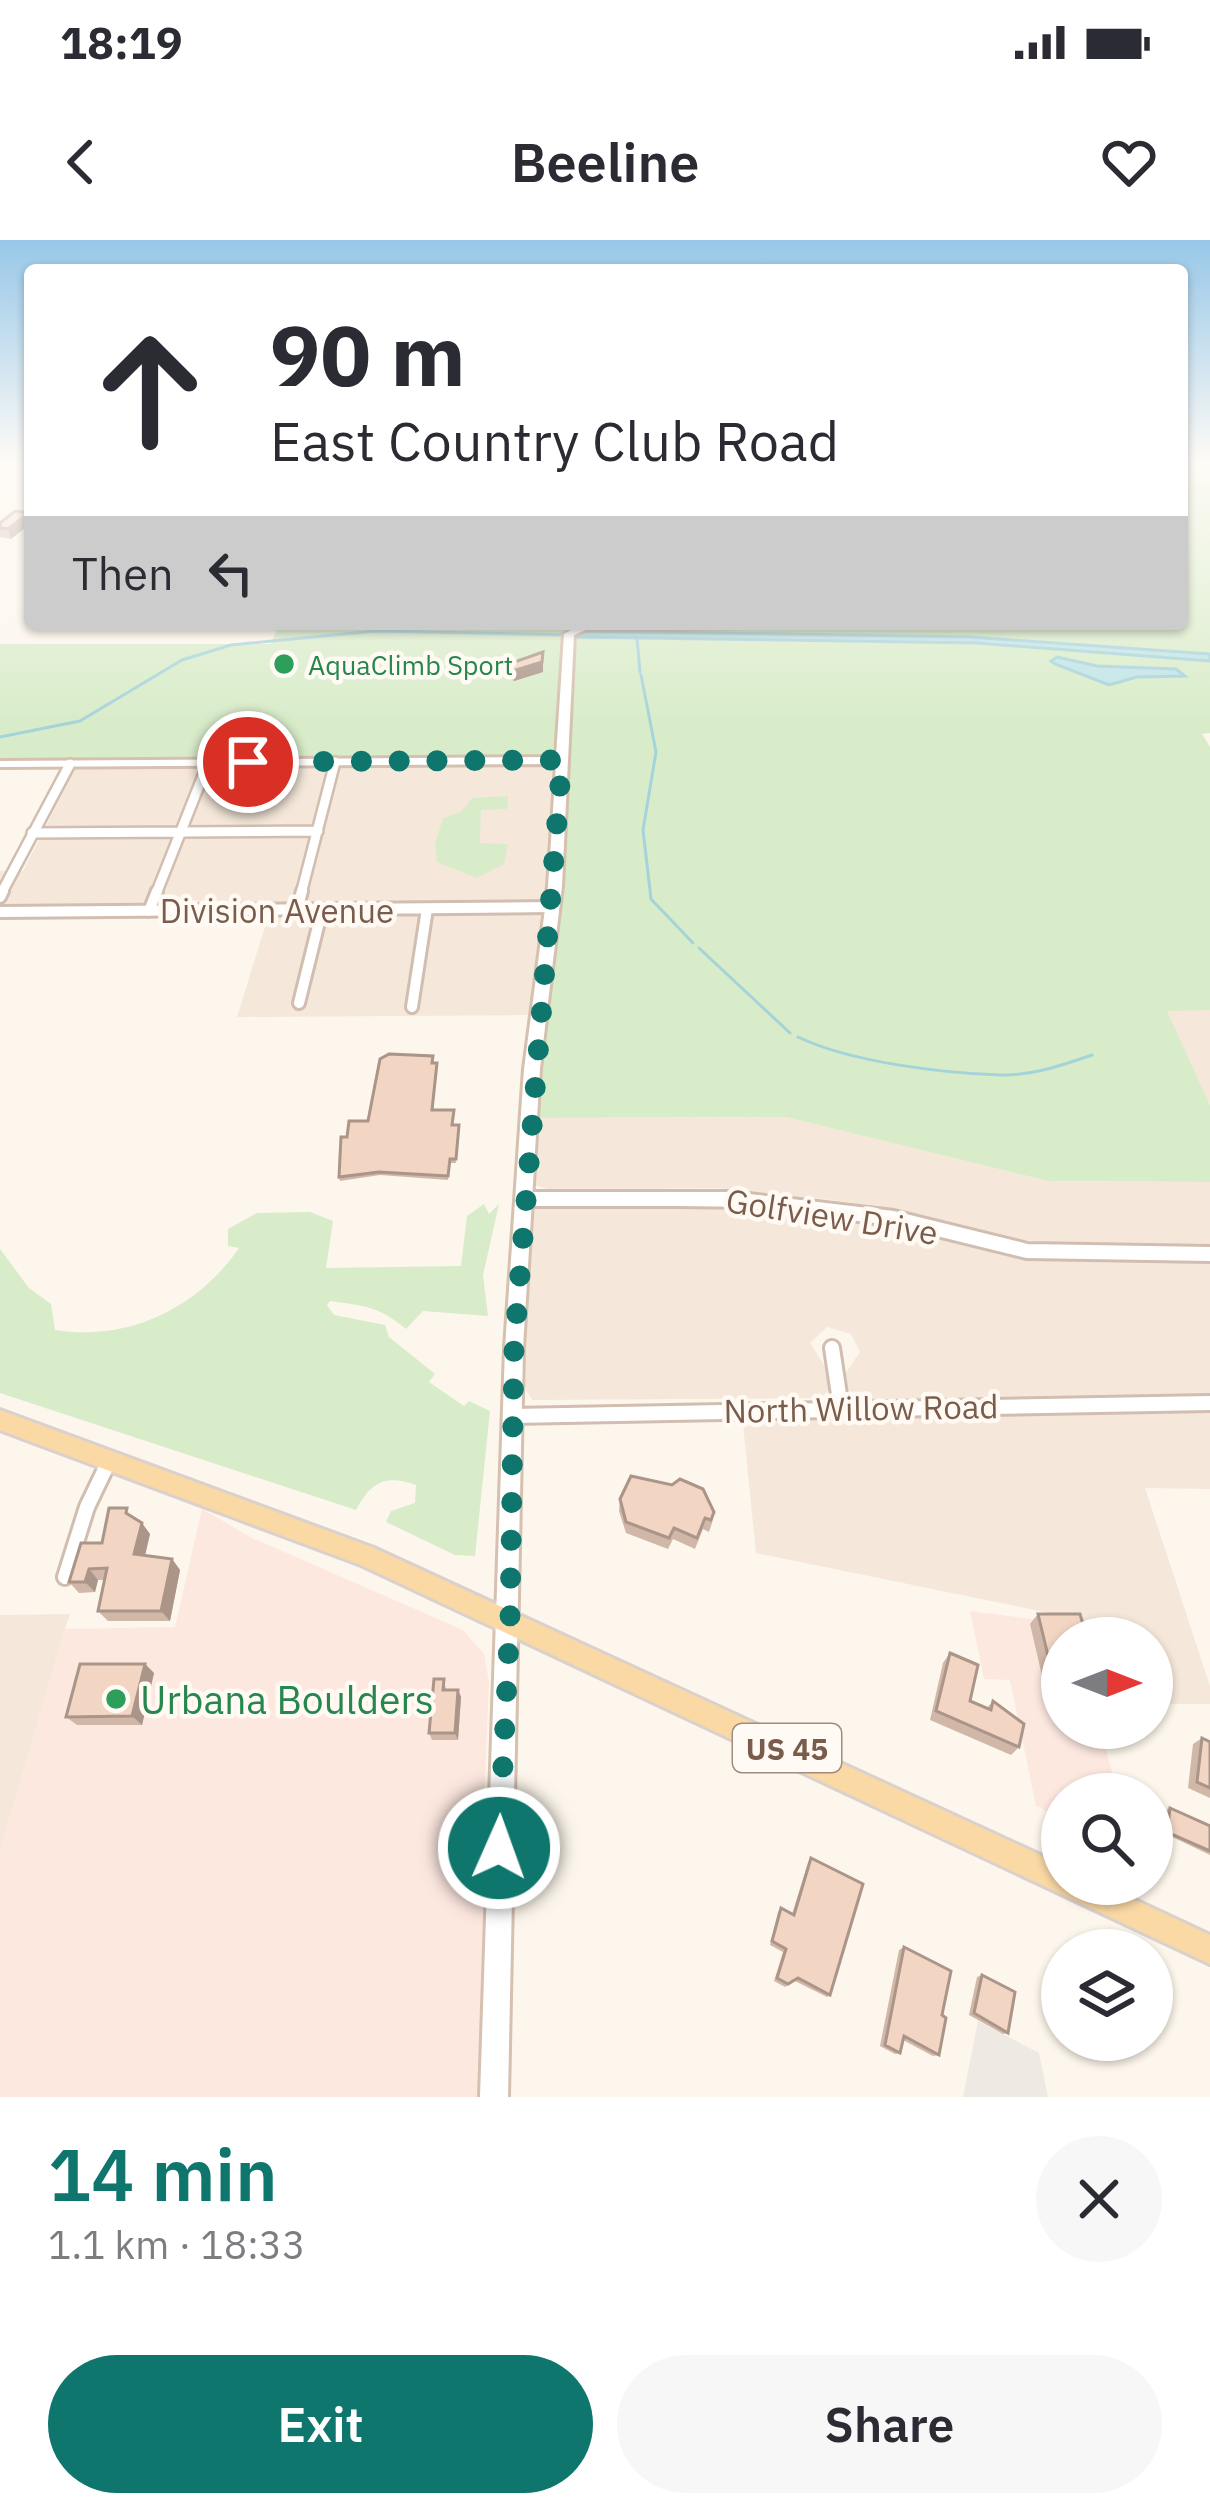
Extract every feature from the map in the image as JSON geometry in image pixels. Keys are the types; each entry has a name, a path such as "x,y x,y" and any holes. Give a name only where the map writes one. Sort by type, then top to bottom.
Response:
{"main road":[{"name":"US 45","path":"0,1420 255,1510 510,1620 1041,1870"},
{"path":"1116,1905 1210,1950"}],"street":[{"path":"494,2097 512,1416 524,1199 537,1022 554,907 568,638 580,630"},
{"path":"0,764 562,760"},
{"path":"297,910 335,762"},
{"path":"149,911 208,763"},
{"path":"0,897 70,764"},
{"path":"32,833 318,831"},
{"name":"Division Avenue","path":"0,912 554,907"},
{"path":"412,1006 427,909"},
{"path":"298,1003 322,910"},
{"name":"Golfview Drive","path":"524,1199 731,1199 893,1218 1027,1252 1210,1254"},
{"path":"832,1348 841,1408"},
{"name":"North Willow Road","path":"512,1416 1210,1403"},
{"path":"65,1577 87,1507 110,1459"}],"shaded area":[{"path":"553,766 542,947 529,1015 237,1017 268,917 0,918 0,871 23,871 75,769"},
{"path":"1166,1010 1210,1010 1210,1105"},
{"path":"786,1117 1048,1181 1210,1182 1210,1244 1058,1244 990,1236 889,1208 831,1200 717,1188 551,1190 532,1184 536,1118"},
{"path":"711,1200 895,1221 1045,1257 1210,1258 1210,1394 874,1401 847,1390 845,1374 860,1352 851,1334 827,1327 810,1343 829,1373 830,1389 821,1398 532,1400 521,1380 532,1206"},
{"path":"1210,1407 1210,1489 1145,1488 1210,1686 1210,1704 1173,1704 1173,1617 1069,1617 756,1553 742,1414"},
{"path":"202,1509 252,1538 463,1630 484,1654 489,1682 483,1828 493,1970 487,2097 0,2097 0,1852 65,1629 175,1627"},
{"path":"970,1611 1041,1620 1041,1749 1106,1749 1112,1773 1041,1773 1041,1808 1036,1806 1010,1680 984,1679"},
{"path":"70,1614 65,1629 0,1852 0,1615"},
{"path":"978,2021 1039,2053 1048,2097 963,2097"}],"green space":[{"path":"1188,552 1210,552 1210,733 1202,734 1210,747 1210,1010 1167,1011 1210,1105 1210,1182 1048,1181 786,1117 536,1118 557,936 570,681 578,630 1188,630"},
{"path":"277,630 574,630 569,633 559,750 549,757 0,761 0,644 271,644"},
{"path":"508,796 507,809 481,810 480,843 508,844 504,864 477,878 437,862 435,844 443,818 461,812 472,798"},
{"path":"484,1204 489,1214 499,1204 483,1275 488,1316 423,1311 406,1329 372,1309 330,1301 327,1305 334,1315 385,1325 389,1337 435,1374 429,1382 464,1406 469,1401 490,1411 475,1556 455,1555 386,1522 391,1511 415,1503 416,1485 396,1480 380,1483 356,1510 0,1393 0,1249 29,1288 51,1304 55,1330 109,1331 159,1316 203,1288 239,1248 228,1246 228,1229 257,1213 310,1212 333,1221 326,1268 461,1266 467,1216"}],"water":[{"path":"577,631 970,637 1210,654 1210,661 977,643 574,637"},
{"path":"1057,657 1097,666 1176,669 1185,676 1137,677 1109,685 1051,661"}],"building":[{"path":"543,652 542,662 513,671 503,666"},
{"path":"389,1054 433,1056 432,1063 437,1063 432,1110 454,1110 452,1125 459,1125 456,1159 450,1159 448,1176 379,1172 339,1177 341,1137 347,1137 349,1121 368,1121 380,1059"},
{"path":"631,1476 672,1485 680,1479 703,1489 714,1512 711,1520 705,1518 697,1538 674,1528 669,1538 626,1522 620,1499"},
{"path":"109,1508 127,1508 126,1513 142,1523 134,1554 172,1559 161,1611 98,1611 107,1568 89,1569 85,1582 69,1582 81,1543 102,1543"},
{"path":"1038,1614 1081,1617 1041,1617 1041,1626"},
{"path":"950,1653 978,1665 970,1701 991,1710 993,1701 1024,1724 1019,1747 936,1711"},
{"name":"Urbana Boulders","path":"80,1664 145,1664 132,1716 66,1717"},
{"path":"434,1679 444,1679 443,1690 458,1690 455,1733 429,1733"},
{"path":"1202,1738 1210,1742 1210,1788 1197,1782"},
{"path":"1173,1809 1210,1826 1210,1851 1173,1835"},
{"path":"811,1858 863,1884 830,1995 798,1978 788,1984 777,1978 786,1949 772,1941 781,1908 794,1915"},
{"path":"904,1947 951,1971 939,2055 904,2036 900,2053 885,2045"},
{"path":"982,1975 1015,1992 1008,2033 974,2013"}],"waterway":[{"path":"0,737 80,721 182,660 231,645 376,631 567,635"},
{"path":"637,638 640,672"},
{"path":"641,675 656,752 643,830 651,899 693,943"},
{"path":"699,948 790,1033"},
{"path":"798,1037 869,1059 977,1074 1024,1074 1092,1055"}],"place":[{"name":"AquaClimb Sport","path":"284,664"},
{"name":"Urbana Boulders","path":"116,1699"}],"route":[{"path":"248,762 562,760 554,907 532,1070 514,1348 510,1620 499,1848"}]}
